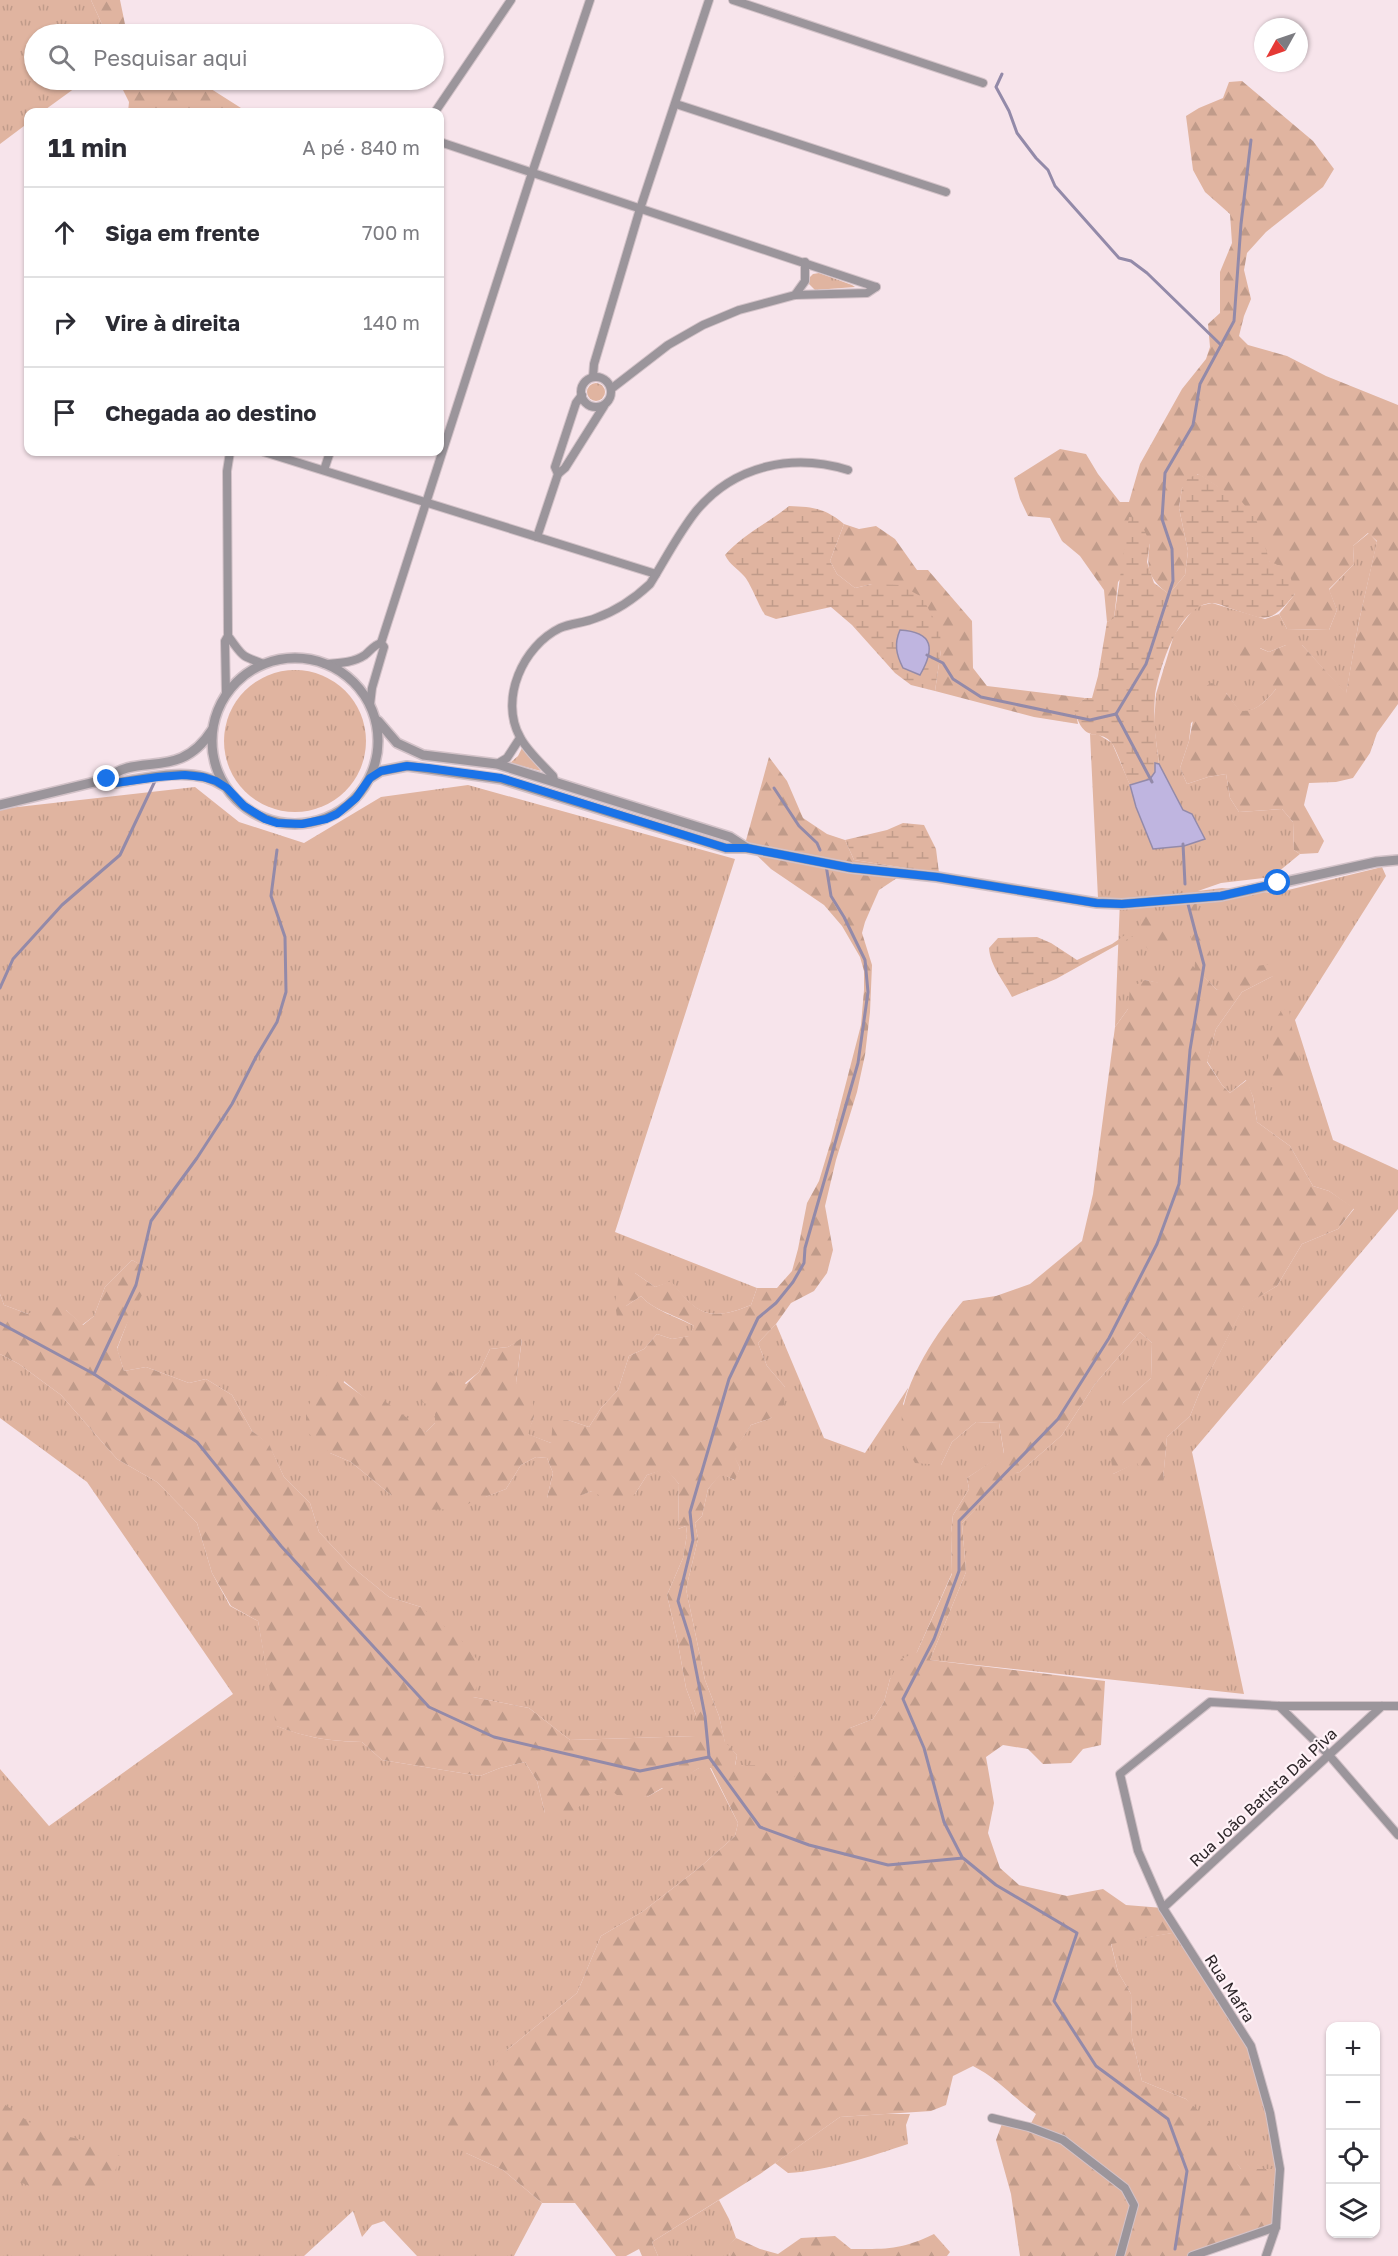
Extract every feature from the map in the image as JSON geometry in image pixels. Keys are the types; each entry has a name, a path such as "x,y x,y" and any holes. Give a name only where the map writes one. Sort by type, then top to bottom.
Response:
{"street":[{"path":"438,108 511,0"},
{"path":"444,448 590,0"},
{"path":"593,377 594,364 640,209 709,0"},
{"path":"732,0 983,82"},
{"path":"676,104 946,192"},
{"path":"444,143 876,287 867,293 795,295 757,304 703,325 668,345 611,389"},
{"path":"795,295 804,281 805,262"},
{"path":"537,537 558,474 565,468 610,398 611,389 606,381 593,377 585,382 555,466 558,474"},
{"path":"582,395 590,406 604,405"},
{"path":"226,694 227,471 229,456"},
{"path":"277,456 656,574"},
{"path":"324,470 329,456"},
{"path":"370,705 372,688 384,647 381,643 441,456"},
{"path":"554,780 520,738 514,717 513,696 518,674 534,648 558,629 596,618 620,607 640,593 656,574 696,512 715,492 738,477 764,466 792,462 820,463 848,470"},
{"path":"228,636 240,654 264,664"},
{"path":"325,664 354,660 381,643"},
{"path":"375,717 378,742 376,760 370,778 356,798 337,814 326,819 302,824 277,823 265,819 244,806 220,777 213,754 213,729 226,694 243,676 264,664 276,660 301,658 325,664 347,676 364,695 375,717 390,736 414,752 432,757 497,764 554,780 730,837 747,848"},
{"path":"0,805 107,779 117,770 167,763 185,757 204,743 213,729"},
{"path":"497,764 507,758 520,738"},
{"path":"370,778 381,771 407,766 501,778 726,848 747,848 851,868 937,877 1096,903 1122,904 1221,896 1376,862 1398,860"},
{"path":"107,779 115,783 185,775 216,781 227,788"},
{"name":"Rua Mafra","path":"1266,2256 1276,2227 1280,2169 1270,2113 1251,2046 1163,1908 1138,1851 1120,1774 1210,1702 1279,1706"},
{"path":"1279,1706 1398,1706"},
{"path":"1279,1706 1328,1754 1398,1834"},
{"name":"Rua João Batista Dal Piva","path":"1163,1908 1382,1706"},
{"path":"992,2118 1029,2127 1063,2140 1125,2188 1134,2205 1120,2256"},
{"path":"1192,2256 1276,2227"}],"green space":[{"path":"0,0 91,0 102,24 24,24 24,90 72,90 48,108 24,108 24,126 0,144"},
{"path":"91,0 120,0 125,24 102,24"},
{"path":"1242,81 1313,141 1334,169 1323,187 1266,232 1247,253 1244,270 1251,299 1239,336 1248,345 1287,356 1326,376 1398,405 1398,704 1377,733 1370,753 1353,778 1336,782 1309,783 1304,805 1324,841 1318,853 1300,854 1294,850 1293,822 1282,809 1239,812 1230,798 1226,774 1187,784 1180,768 1189,741 1199,689 1212,683 1226,693 1240,711 1246,711 1256,708 1276,689 1241,673 1233,660 1237,639 1269,652 1286,645 1302,645 1346,693 1377,541 1368,533 1353,546 1354,564 1329,589 1337,610 1329,630 1287,629 1279,614 1295,594 1270,563 1263,546 1218,487 1198,474 1182,488 1179,508 1188,551 1185,575 1169,594 1162,589 1150,572 1148,559 1150,543 1118,582 1114,619 1107,622 1104,590 1080,556 1062,541 1050,518 1028,516 1014,478 1060,449 1086,454 1120,502 1129,502 1140,464 1182,389 1206,359 1210,347 1208,324 1220,313 1220,272 1232,243 1230,214 1205,192 1193,170 1186,116 1223,98 1229,82"},
{"path":"123,90 213,90 241,108 128,108 129,102"},
{"path":"819,273 855,287 815,290 809,284 809,278"},
{"path":"596,383 602,386 605,392 602,398 596,401 590,398 587,392 590,386"},
{"path":"1199,474 1242,502 1256,519 1270,562 1288,568 1295,594 1279,611 1266,618 1212,603 1200,606 1190,614 1173,639 1157,684 1154,713 1159,764 1155,763 1155,772 1150,779 1130,785 1113,745 1108,739 1083,728 1074,708 1085,698 1092,698 1107,622 1114,618 1129,517 1139,518 1150,543 1147,562 1154,583 1169,594 1185,575 1188,551 1179,508 1182,488 1188,478"},
{"path":"789,506 818,509 844,524 830,561 837,574 855,588 872,584 900,585 922,597 940,630 941,650 935,691 911,685 895,673 852,625 831,607 776,619 765,615 746,579 725,555 747,535"},
{"path":"844,524 859,529 876,526 895,539 917,570 928,570 972,621 973,668 987,686 1085,698 1075,708 1078,724 1034,717 935,691 941,650 872,584 855,588 837,574 830,561"},
{"path":"1369,533 1377,542 1359,621 1346,694 1302,645 1286,645 1269,652 1260,648 1276,689 1264,702 1246,712 1240,712 1226,693 1191,723 1189,741 1180,768 1187,784 1226,774 1230,798 1239,812 1282,809 1293,822 1294,850 1300,854 1272,877 1221,883 1198,891 1222,888 1276,893 1382,867 1386,876 1295,1020 1333,1140 1398,1170 1398,1209 1192,1452 1244,1694 930,1660 966,1572 962,1523 1010,1473 1020,1472 1062,1435 1095,1384 1140,1332 1152,1343 1151,1378 1123,1403 1113,1474 1137,1462 1163,1479 1167,1437 1190,1416 1200,1391 1244,1305 1277,1286 1302,1244 1338,1229 1354,1209 1329,1191 1313,1186 1290,1146 1257,1122 1253,1097 1246,1080 1230,1093 1222,1085 1207,1061 1216,1029 1242,992 1273,976 1217,990 1183,957 1167,985 1145,980 1115,1027 1120,900 1098,898 1090,734 1099,735 1112,743 1153,849 1172,847 1183,810 1159,764 1154,725 1156,694 1174,635 1195,607 1212,603 1265,619 1279,614 1287,629 1329,630 1337,610 1329,590 1354,564 1353,546"},
{"path":"295,670 322,676 345,691 360,714 366,741 360,768 345,791 322,806 295,812 268,806 245,791 230,768 224,741 230,714 245,691 268,676"},
{"path":"522,748 541,771 510,763 518,756"},
{"path":"769,757 787,781 803,818 827,834 845,840 854,860 939,873 931,881 897,878 879,890 865,922 862,933 872,965 870,1012 865,1055 857,1092 836,1160 825,1206 833,1250 827,1273 814,1291 791,1303 758,1343 767,1366 785,1387 784,1405 771,1418 751,1425 733,1453 740,1468 735,1480 721,1474 708,1489 702,1516 695,1523 698,1539 686,1589 705,1680 719,1716 725,1742 737,1755 735,1765 760,1765 774,1783 773,1798 828,1743 850,1728 873,1719 884,1702 890,1679 901,1659 917,1652 952,1574 953,1515 969,1489 967,1478 1004,1453 999,1423 976,1422 952,1442 941,1465 915,1463 903,1437 904,1402 930,1347 963,1301 996,1296 1030,1284 1082,1241 1093,1194 1115,1027 1128,1009 1130,988 1145,980 1167,984 1170,958 1183,956 1195,968 1190,934 1180,910 1179,893 1194,891 1199,918 1206,929 1209,948 1210,964 1202,975 1217,990 1257,966 1277,963 1273,976 1242,992 1216,1029 1207,1062 1230,1093 1247,1080 1253,1097 1257,1122 1290,1146 1313,1186 1329,1191 1354,1208 1338,1229 1302,1244 1277,1286 1244,1306 1200,1391 1190,1416 1167,1437 1163,1480 1151,1488 1137,1463 1113,1474 1108,1436 1123,1403 1151,1378 1152,1343 1140,1332 1095,1384 1062,1435 1020,1472 1010,1474 962,1523 966,1572 930,1660 1105,1681 1101,1745 1083,1749 1071,1763 1043,1764 1028,1749 1003,1745 986,1757 994,1803 988,1833 1000,1868 1019,1885 1067,1896 1103,1889 1126,1905 1163,1908 1178,1932 1111,1944 1118,1972 1131,1994 1132,2038 1142,2081 1186,2099 1204,2116 1241,2169 1280,2169 1276,2227 1203,2256 1020,2256 1011,2194 996,2140 1003,2121 1029,2127 1036,2114 998,2082 973,2066 953,2076 946,2105 931,2111 840,2117 760,2174 652,2242 658,2256 642,2256 639,2249 626,2256 616,2256 575,2203 542,2203 503,2170 466,2153 444,2125 507,2050 577,1993 601,1936 642,1912 699,1868 735,1836 738,1823 711,1768 699,1768 685,1777 681,1790 662,1788 647,1797 617,1795 601,1782 568,1819 545,1813 537,1781 525,1762 480,1776 382,1760 362,1742 319,1738 276,1726 258,1621 231,1606 212,1573 197,1523 157,1482 117,1459 61,1395 19,1364 0,1354 0,1294 4,1305 28,1314 48,1304 66,1310 83,1325 94,1316 105,1287 132,1260 149,1269 143,1293 117,1348 124,1371 146,1367 189,1383 206,1379 232,1395 252,1431 269,1444 284,1477 310,1503 319,1532 351,1566 389,1597 421,1607 468,1646 483,1669 473,1697 529,1708 570,1740 695,1736 696,1715 686,1688 667,1595 683,1558 687,1534 686,1526 678,1529 679,1484 666,1469 647,1475 635,1494 617,1506 592,1491 554,1506 547,1498 553,1473 547,1458 536,1457 521,1465 506,1489 455,1509 424,1510 391,1495 351,1462 330,1453 306,1431 306,1411 318,1387 329,1372 367,1399 383,1400 426,1432 435,1423 435,1408 422,1402 431,1390 431,1374 447,1369 466,1384 479,1372 490,1349 508,1347 522,1338 516,1383 532,1392 534,1417 528,1434 551,1443 553,1420 568,1420 589,1427 601,1408 618,1390 629,1356 644,1349 657,1334 672,1339 689,1336 694,1326 659,1309 641,1296 626,1306 629,1324 617,1317 615,1304 619,1273 635,1273 655,1287 671,1281 697,1308 714,1314 751,1305 757,1288 777,1288 792,1271 807,1203 819,1181 861,1025 864,971 860,957 842,926 824,905 771,869 745,844"},
{"path":"468,785 735,859 615,1232 757,1288 751,1305 714,1314 697,1308 671,1282 655,1287 635,1273 626,1306 641,1296 659,1309 694,1326 690,1336 672,1339 657,1334 644,1349 629,1356 618,1390 601,1408 589,1427 568,1420 551,1443 527,1434 534,1417 516,1383 522,1339 508,1347 490,1349 479,1372 435,1407 435,1423 426,1432 367,1400 344,1381 330,1453 351,1462 391,1495 485,1497 506,1489 521,1465 536,1457 547,1458 553,1473 547,1498 578,1496 592,1491 635,1494 647,1475 666,1468 679,1484 678,1529 686,1526 687,1534 683,1558 667,1595 686,1688 696,1715 696,1736 570,1740 529,1708 473,1697 421,1607 389,1597 351,1566 319,1532 310,1503 284,1477 269,1445 252,1431 232,1395 206,1379 189,1383 146,1367 124,1371 117,1349 148,1269 132,1260 105,1287 94,1316 82,1325 66,1310 28,1314 4,1305 0,1294 0,809 195,787 239,822 304,843 381,797"},
{"path":"903,823 924,825 936,849 939,873 854,860 845,840 887,830"},
{"path":"1149,911 1157,915 1171,934 1168,944 1154,956 1135,935 1140,925 1141,915"},
{"path":"1125,935 1135,935 1056,979 1012,997 995,967 989,948 998,938 1037,937 1077,960 1112,944"},
{"path":"1289,1008 1300,1066 1295,1078 1279,1090 1263,1084 1260,1072 1272,1051 1274,1021 1282,1010"},
{"path":"776,1324 824,1438 865,1453 908,1388 903,1404 941,1465 952,1442 976,1422 999,1423 1004,1454 967,1478 969,1489 953,1515 952,1573 917,1652 890,1679 884,1702 873,1719 850,1728 773,1799 735,1766 737,1755 725,1743 719,1716 705,1680 686,1589 698,1539 695,1523 702,1516 708,1489 721,1473 734,1480 740,1468 732,1453 751,1425 771,1418 785,1387 767,1366 758,1343"},
{"path":"0,1354 19,1364 61,1395 117,1459 157,1482 197,1523 212,1573 230,1606 258,1621 277,1726 319,1738 362,1742 382,1760 480,1776 525,1762 537,1781 545,1813 601,1782 647,1797 699,1768 710,1768 738,1823 735,1836 699,1868 642,1912 601,1936 577,1993 507,2050 466,2153 503,2170 542,2203 514,2256 417,2256 384,2221 372,2225 362,2237 353,2211 304,2256 0,2256 0,1769 49,1826 233,1694 87,1482 0,1418"},
{"path":"1178,1932 1251,2046 1280,2169 1241,2169 1186,2099 1142,2081 1132,2038 1131,1994 1118,1972 1111,1943"},
{"path":"0,2101 40,2130 87,2141 120,2156 110,2187 32,2187 0,2174"},
{"path":"910,2114 906,2125 908,2144 849,2162 803,2172 788,2173 775,2163 840,2117"},
{"path":"719,2200 736,2238 728,2246 730,2256 658,2256 652,2242"},
{"path":"934,2234 950,2252 947,2256 730,2256 727,2246 736,2238 778,2254 801,2238 835,2236 851,2249 884,2248 903,2246"}],"shaded area":[{"path":"900,630 920,634 928,644 928,657 920,675 903,668 897,654 896,644"},
{"path":"1155,763 1159,764 1183,810 1192,814 1205,839 1184,846 1153,849 1130,785 1150,779 1155,772"}],"waterway":[{"path":"1002,74 996,87 1009,111 1017,133 1048,170 1055,186 1119,258 1131,261 1147,273 1221,345"},
{"path":"1152,782 1116,714 1146,664 1173,581 1172,549 1162,519 1165,473 1193,425 1200,384 1234,321 1241,224 1251,140"},
{"path":"927,655 943,663 953,679 981,697 1090,720 1116,714"},
{"path":"0,988 13,959 62,905 120,855 155,781"},
{"path":"774,788 799,826 817,843 820,850"},
{"path":"1183,844 1185,884"},
{"path":"94,1374 136,1285 151,1221 197,1158 232,1104 277,1022 286,992 285,937 271,896 277,850"},
{"path":"709,1757 705,1716 690,1639 678,1601 693,1540 690,1512 729,1379 758,1318 776,1303 793,1282 804,1263 805,1248 858,1063 868,992 865,960 831,896 826,865"},
{"path":"962,1857 944,1822 924,1748 903,1699 934,1639 959,1571 959,1521 1058,1419 1109,1338 1157,1244 1179,1184 1190,1050 1204,965 1188,904"},
{"path":"0,1323 94,1374 197,1442 281,1546 429,1707 494,1737 640,1771 709,1757 760,1827 809,1845 888,1865 963,1858 996,1885 1077,1933 1054,2001 1096,2066 1168,2119 1187,2171 1175,2249"}],"route":[{"path":"107,779 115,783 185,775 203,777 227,788 234,798 265,819 277,823 302,824 314,823 337,814 356,798 370,778 381,771 407,766 501,778 726,848 747,848 851,868 937,877 1096,903 1122,904 1221,896 1278,883"}]}
